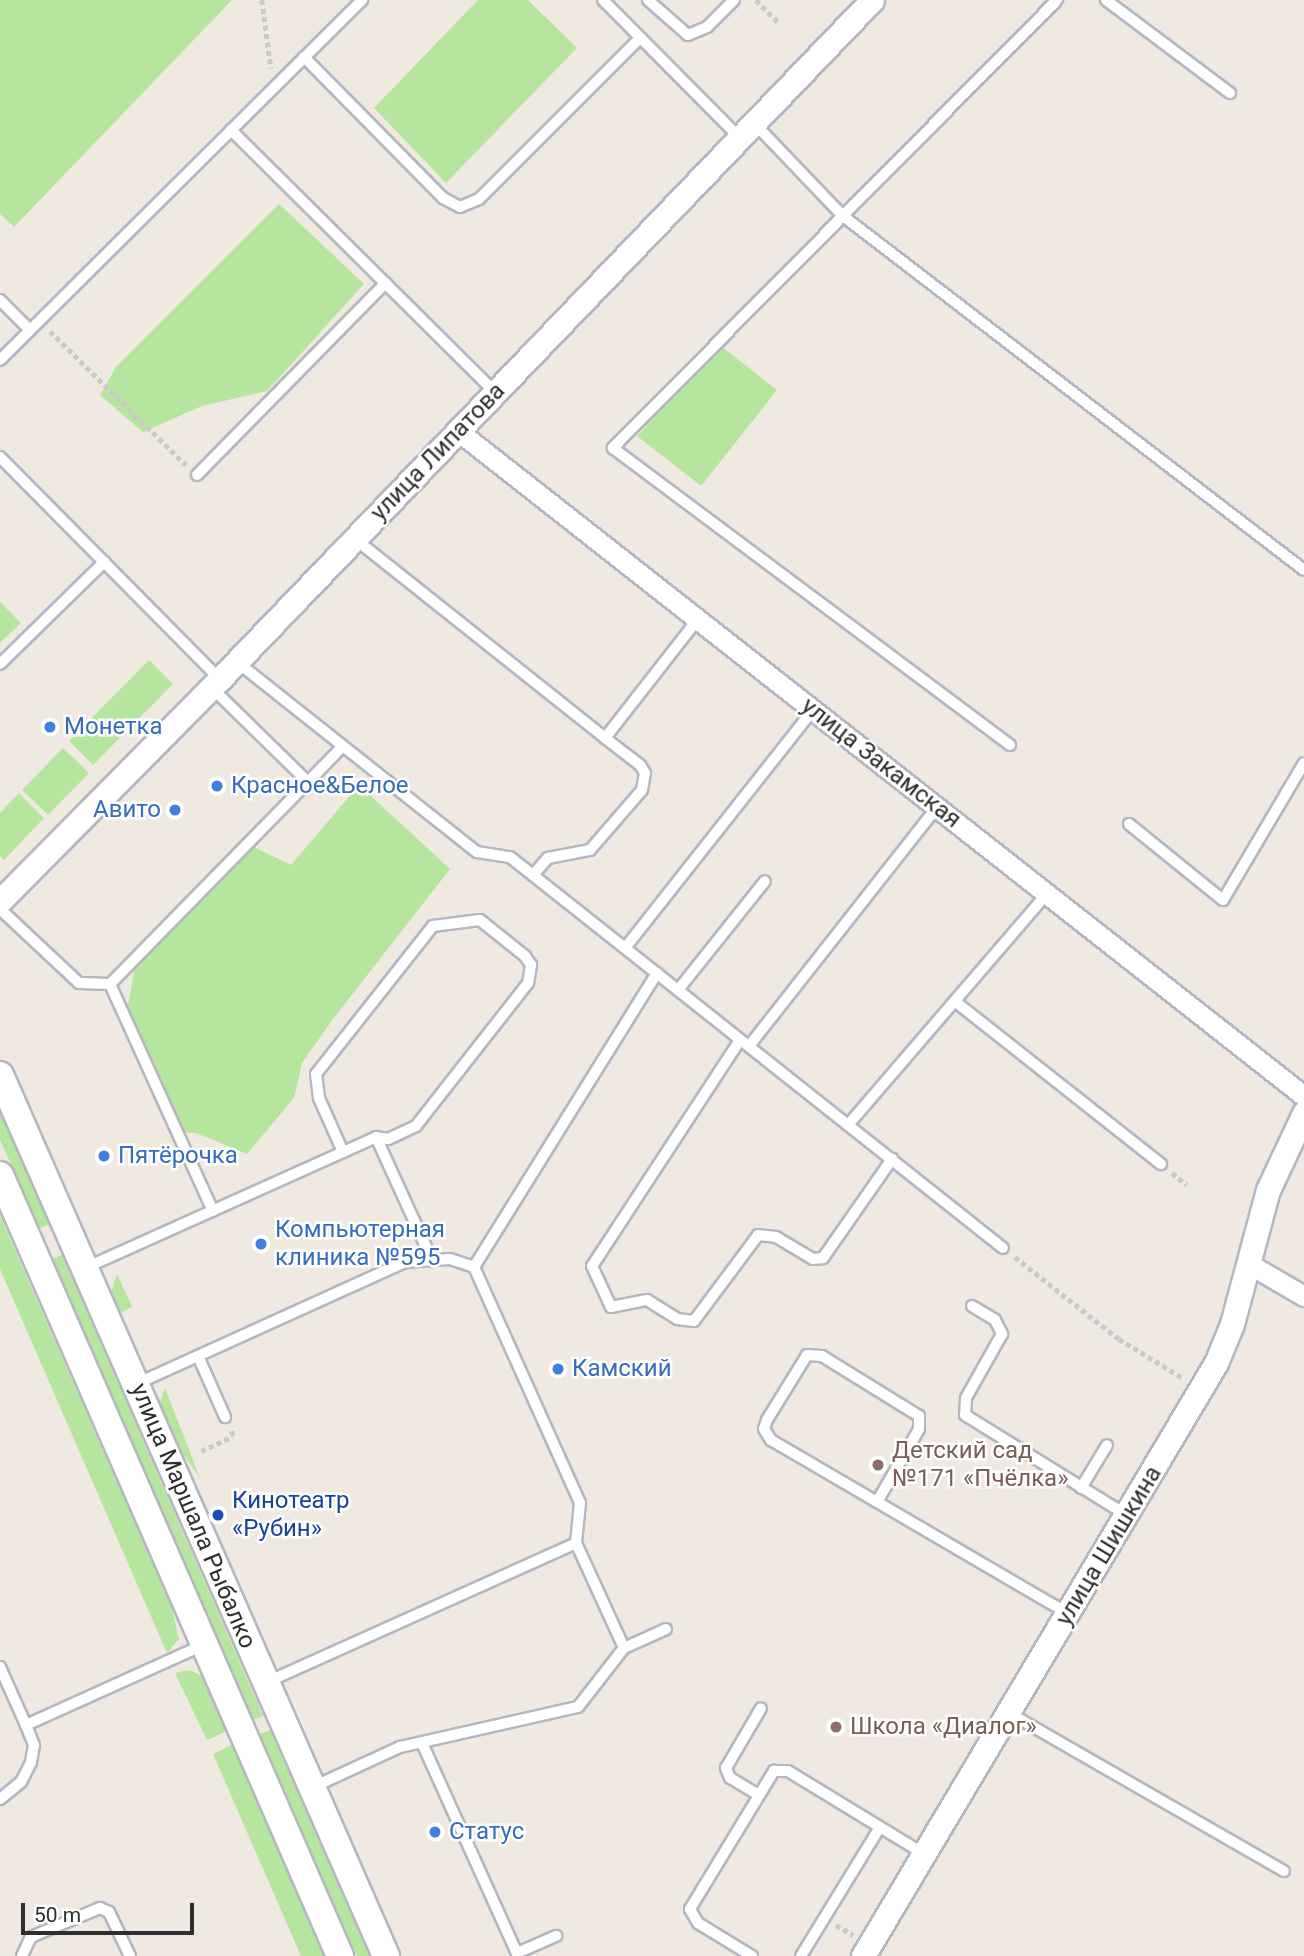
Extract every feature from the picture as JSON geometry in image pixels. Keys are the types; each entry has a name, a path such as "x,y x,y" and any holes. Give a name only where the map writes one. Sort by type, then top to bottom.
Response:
{"main road":[{"name":"улица Маршала Рыбалко","path":"0,1075 386,1956"},
{"name":"улица Маршала Рыбалко","path":"0,1175 340,1956"},
{"path":"41,1266 52,1245 80,1258"}],"street":[{"name":"улица Липатова","path":"0,901 216,683 872,0"},
{"name":"улица Закамская","path":"458,431 1304,1096"},
{"name":"улица Шишкина","path":"863,1956 1216,1363 1249,1264 1268,1189 1304,1113"},
{"path":"1249,1264 1304,1296"}],"lane":[{"path":"0,360 362,0"},
{"path":"603,0 640,38 843,216 1304,570"},
{"path":"648,0 688,35 708,27 734,0"},
{"path":"1010,745 613,448 1057,0"},
{"path":"1106,0 1230,93"},
{"path":"304,58 443,198 460,206 479,198 640,38"},
{"path":"231,131 496,392"},
{"path":"197,475 386,283"},
{"path":"0,300 30,330"},
{"path":"2,462 104,562 308,782"},
{"path":"355,539 640,765 645,773 642,790 590,850 548,858 533,875"},
{"path":"0,664 104,562"},
{"path":"605,738 698,619"},
{"path":"236,662 477,852 510,857 1003,1248"},
{"path":"625,948 813,710"},
{"path":"0,909 79,983 110,984 343,746"},
{"path":"1129,824 1223,900 1304,763"},
{"path":"892,1160 823,1258 813,1259 776,1237 758,1235 694,1321 677,1319 647,1300 611,1307 592,1266 745,1043 937,807"},
{"path":"678,990 765,881"},
{"path":"848,1125 957,1003 1048,894"},
{"path":"80,1258 213,1210 343,1152 376,1137 388,1139 416,1126 528,983 531,965 525,956 480,920 433,926 316,1074 319,1098 343,1152"},
{"path":"474,1267 657,974"},
{"path":"110,984 213,1210"},
{"path":"957,1003 1161,1164"},
{"path":"376,1137 432,1260"},
{"path":"136,1384 405,1262 450,1259 474,1267 580,1503 576,1543 624,1648"},
{"path":"972,1306 995,1320 1002,1334 966,1398 965,1415 1127,1515"},
{"path":"877,1502 919,1429 919,1416 822,1356 807,1355 767,1420 766,1435 877,1502 1069,1614"},
{"path":"198,1356 225,1417"},
{"path":"1081,1488 1107,1445"},
{"path":"265,1683 576,1543"},
{"path":"313,1787 400,1747 578,1707 624,1648 666,1629"},
{"path":"26,1725 205,1644"},
{"path":"0,1667 34,1745 31,1762 21,1782 0,1799"},
{"path":"757,1794 730,1778 726,1768 761,1708"},
{"path":"1009,1713 1284,1871"},
{"path":"422,1743 517,1955 556,1936"},
{"path":"752,1956 698,1923 690,1909 757,1794 774,1771 788,1771 924,1854"},
{"path":"801,1956 880,1827"},
{"path":"22,1956 31,1937 100,1908 109,1912 130,1956"}],"path":[{"path":"262,0 274,88"},
{"path":"756,0 778,22"},
{"path":"40,321 197,475"},
{"path":"1003,1248 1119,1339 1183,1378"},
{"path":"201,1451 233,1436 225,1417"}],"green space":[{"path":"0,0 232,0 14,227 0,214"},
{"path":"478,0 528,0 577,48 446,183 374,108"},
{"path":"279,204 364,284 267,391 202,406 143,432 100,395 116,367"},
{"path":"721,346 777,390 701,486 637,436"},
{"path":"0,602 21,623 0,643"},
{"path":"149,660 173,684 93,765 69,741"},
{"path":"63,748 89,773 48,815 22,790"},
{"path":"359,785 450,869 333,1019 302,1063 294,1098 247,1154 196,1133 169,1132 127,1011 137,955 250,845 291,865"},
{"path":"19,793 44,818 4,860 0,856 0,813"},
{"path":"0,1111 51,1224 40,1228 0,1140"},
{"path":"0,1216 172,1608 179,1639 167,1653 0,1269"},
{"path":"62,1255 263,1716 253,1720 52,1259"},
{"path":"117,1274 132,1307 120,1313 111,1292"},
{"path":"165,1388 200,1478 178,1447 159,1405"},
{"path":"190,1670 202,1676 227,1731 207,1740 175,1673"},
{"path":"270,1730 369,1956 357,1956 260,1734"},
{"path":"234,1744 325,1956 301,1956 213,1754"}],"place":[{"name":"Монетка","path":"50,727"},
{"name":"Красное&Белое","path":"217,786"},
{"name":"Авито","path":"175,810"},
{"name":"Пятёрочка","path":"104,1156"},
{"name":"Компьютерная клиника №595","path":"261,1244"},
{"name":"Камский","path":"558,1369"},
{"name":"Детский сад №171 «Пчёлка»","path":"878,1465"},
{"name":"Кинотеатр «Рубин»","path":"218,1515"},
{"name":"Школа «Диалог»","path":"836,1727"},
{"name":"Статус","path":"435,1832"}]}
